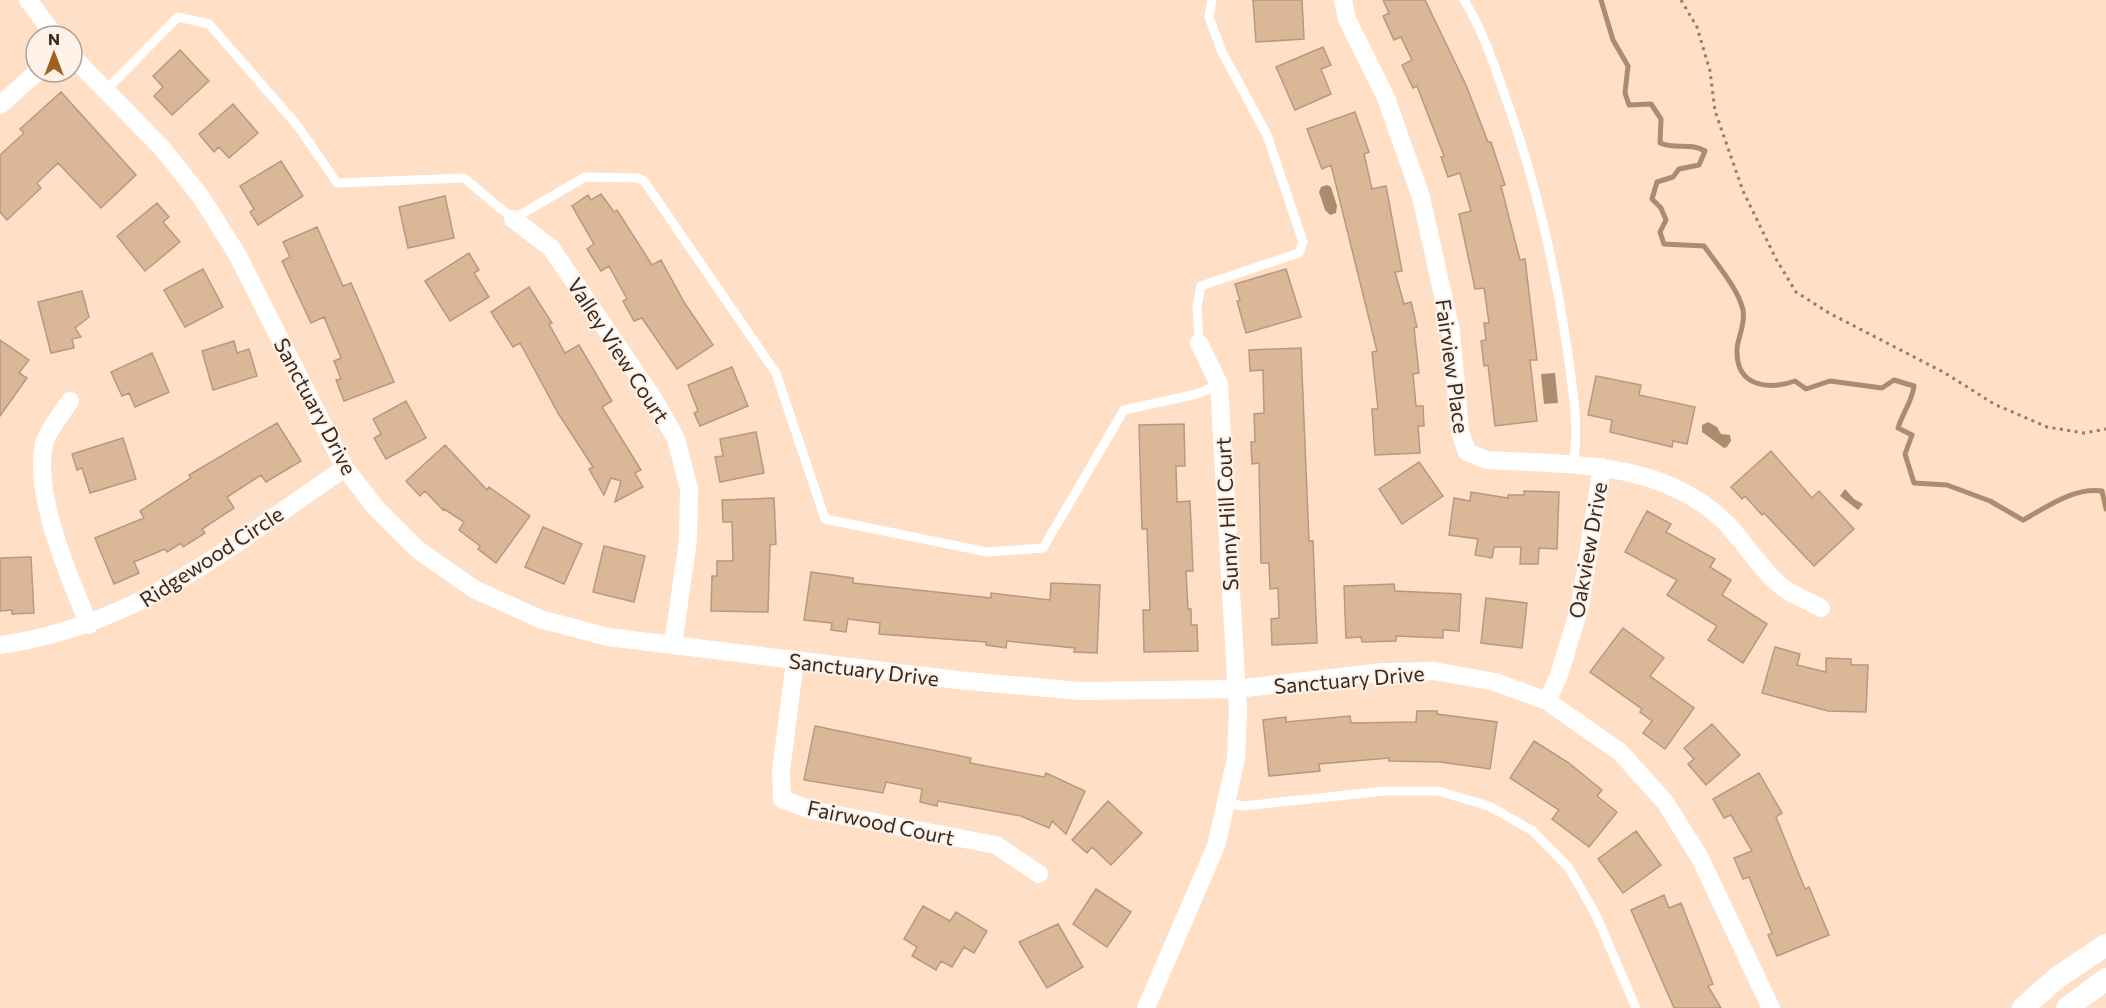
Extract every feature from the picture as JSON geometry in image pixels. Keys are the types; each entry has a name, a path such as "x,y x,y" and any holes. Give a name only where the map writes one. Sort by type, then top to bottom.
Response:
{"street":[{"path":"28,0 46,24"},
{"name":"Fairview Place","path":"1343,0 1347,19 1386,98 1421,197 1451,331 1460,432 1467,452 1487,459 1602,467 1648,476 1687,493 1726,523 1783,588 1821,608"},
{"name":"Sanctuary Drive","path":"84,68 161,147 207,207 237,254 345,468 375,507 418,550 474,589 540,619 608,637 957,680 1080,691 1237,689 1383,672 1434,671 1495,682 1547,701 1620,752 1665,802 1700,858 1771,1008"},
{"path":"0,105 24,84"},
{"name":"Valley View Court","path":"513,219 551,248 655,400 676,439 688,489 688,540 673,645"},
{"name":"Sunny Hill Court","path":"1146,1008 1216,846 1228,803 1236,759 1237,689 1219,384 1199,343"},
{"path":"70,401 44,442 42,473 49,514 89,625"},
{"name":"Oakview Drive","path":"1547,701 1559,675 1580,606 1602,467"},
{"name":"Ridgewood Circle","path":"0,645 38,639 89,625 146,600 200,568 345,468"},
{"name":"Fairwood Court","path":"795,660 781,771 782,799 811,810 996,845 1039,874"},
{"path":"2023,1008 2058,977 2106,945"},
{"path":"2067,1008 2106,979"}],"lane":[{"path":"1199,343 1197,306 1201,286 1299,253 1303,242 1267,135 1222,52 1212,26 1209,17 1212,0"},
{"path":"1464,0 1494,65 1515,124 1535,185 1550,245 1574,407 1576,446 1573,465"},
{"path":"106,90 178,18 209,24 297,125 337,183 464,178 513,219 585,177 644,180 776,374 825,519 987,552 1043,548 1124,410 1197,394 1219,384"},
{"path":"1228,803 1244,806 1385,791 1438,791 1489,806 1533,831 1569,868 1596,915 1636,1008"}],"path":[{"path":"1681,0 1697,27 1710,71 1715,111 1743,191 1776,259 1796,292 1829,313 1945,373 1994,404 2047,427 2084,433 2106,429"}],"shaded area":[{"path":"1327,185 1331,187 1337,206 1336,213 1330,215 1325,210 1319,192 1321,187"},
{"path":"1555,373 1558,403 1544,404 1541,374"},
{"path":"1708,422 1717,427 1721,434 1730,435 1731,441 1727,447 1724,448 1702,432 1702,425"},
{"path":"1845,489 1854,499 1863,504 1858,510 1840,496"}],"building":[{"path":"1253,0 1302,0 1304,39 1256,42"},
{"path":"1383,0 1425,0 1466,85 1488,142 1491,142 1505,185 1501,186 1520,260 1525,259 1537,360 1530,360 1537,421 1495,426 1488,365 1484,366 1481,341 1486,340 1484,323 1489,323 1484,288 1475,289 1459,214 1471,211 1460,173 1448,177 1441,157 1444,156 1417,86 1413,88 1402,65 1412,60 1401,37 1394,40 1383,16 1389,13"},
{"path":"1323,47 1331,65 1321,69 1331,94 1295,110 1276,67"},
{"path":"180,50 209,81 172,115 154,96 163,87 153,76"},
{"path":"61,92 136,175 101,208 58,163 37,183 41,188 7,220 0,212 0,155 24,133 20,129"},
{"path":"233,104 258,133 229,158 219,147 214,152 199,134"},
{"path":"1355,112 1369,152 1364,154 1372,189 1386,186 1402,271 1395,272 1404,304 1411,302 1417,327 1414,328 1419,373 1413,374 1416,406 1423,406 1424,426 1418,426 1420,453 1375,455 1372,409 1378,409 1372,352 1377,351 1331,165 1322,169 1307,129"},
{"path":"281,161 303,196 258,225 250,212 254,209 240,186"},
{"path":"601,194 614,212 617,210 652,265 661,260 684,302 713,345 677,369 642,318 634,321 623,301 627,299 609,266 601,271 587,249 594,244 572,206 588,195 591,200"},
{"path":"445,196 454,238 408,248 399,207"},
{"path":"157,203 169,217 163,222 180,242 145,271 117,236"},
{"path":"317,227 343,286 351,283 394,382 344,401 336,380 341,379 334,361 341,358 324,317 311,323 282,261 290,257 283,242"},
{"path":"469,253 479,270 474,273 489,297 450,321 425,281"},
{"path":"203,269 223,307 185,327 164,290"},
{"path":"1286,269 1301,317 1246,333 1235,284"},
{"path":"529,287 552,323 549,324 565,353 579,345 612,401 602,407 641,470 635,473 643,487 615,502 621,481 611,478 604,495 589,469 593,467 558,413 520,343 513,347 491,312"},
{"path":"82,291 89,317 75,328 81,337 72,339 74,348 51,353 38,302"},
{"path":"0,340 29,360 19,373 27,378 0,416"},
{"path":"234,341 237,353 249,349 257,376 213,390 202,351"},
{"path":"1301,348 1309,541 1313,541 1317,643 1272,645 1271,619 1279,618 1278,588 1270,589 1269,563 1261,563 1259,463 1252,464 1251,442 1255,442 1254,414 1264,413 1263,370 1250,371 1249,350"},
{"path":"152,353 169,392 135,407 129,393 122,396 111,372"},
{"path":"732,367 748,406 700,426 694,413 698,411 688,385"},
{"path":"1596,376 1641,385 1639,395 1695,407 1687,444 1673,441 1672,447 1610,432 1612,420 1588,415"},
{"path":"406,401 426,438 386,459 374,438 381,434 373,419"},
{"path":"277,423 301,461 266,482 261,475 227,497 234,508 202,529 205,533 183,547 181,543 167,552 165,549 134,562 139,573 114,584 95,538 144,518 140,511 191,478 189,475"},
{"path":"1184,424 1185,466 1176,466 1177,502 1190,501 1193,571 1186,571 1188,609 1191,609 1191,625 1197,625 1198,651 1144,652 1143,610 1150,610 1147,529 1142,529 1139,425"},
{"path":"756,432 764,473 720,482 715,457 723,456 720,439"},
{"path":"123,438 136,479 90,493 82,468 77,470 72,454"},
{"path":"445,445 487,490 489,487 530,516 496,563 478,549 480,546 459,530 464,522 443,510 425,491 420,496 406,481"},
{"path":"1771,451 1812,498 1819,491 1854,529 1814,566 1764,513 1762,515 1745,496 1742,499 1731,487"},
{"path":"1419,462 1443,496 1402,524 1379,489"},
{"path":"1524,491 1559,492 1557,549 1539,548 1538,564 1520,564 1521,547 1494,547 1492,558 1475,555 1478,539 1449,535 1454,498 1470,501 1471,492 1508,498 1508,495 1524,495"},
{"path":"774,498 776,544 770,545 768,612 711,611 712,576 717,576 717,561 733,561 732,522 723,522 722,500"},
{"path":"1647,511 1671,524 1666,532 1715,559 1710,567 1731,580 1722,595 1767,624 1743,663 1708,640 1717,626 1667,595 1677,580 1625,552"},
{"path":"543,527 582,544 564,584 525,567"},
{"path":"604,546 645,556 634,602 593,592"},
{"path":"31,557 34,613 12,614 12,610 0,611 0,558"},
{"path":"811,572 853,578 853,583 991,598 991,593 1050,600 1051,583 1100,585 1097,653 1074,652 1075,648 1007,641 1006,648 986,645 986,642 879,634 880,623 848,619 846,632 831,630 832,623 804,620"},
{"path":"1394,584 1395,591 1461,594 1459,631 1443,630 1443,638 1396,636 1396,641 1362,642 1361,637 1346,638 1344,586"},
{"path":"1486,598 1527,603 1522,648 1481,643"},
{"path":"1623,628 1664,658 1650,676 1694,708 1665,749 1643,733 1652,721 1640,712 1642,709 1590,672"},
{"path":"1775,647 1800,654 1797,665 1826,672 1826,658 1851,659 1851,665 1868,665 1866,712 1828,711 1762,693"},
{"path":"1417,711 1437,711 1437,714 1497,722 1490,769 1440,762 1389,761 1389,758 1319,764 1320,771 1269,776 1263,720 1286,717 1286,722 1350,716 1351,723 1416,722"},
{"path":"1712,724 1740,755 1706,785 1688,764 1694,759 1684,748"},
{"path":"815,726 971,758 970,763 1044,777 1046,773 1085,791 1066,834 1052,821 1049,828 1021,816 938,801 937,806 920,802 922,789 886,782 883,793 804,780"},
{"path":"1534,741 1569,763 1602,790 1597,796 1617,812 1589,847 1552,819 1559,810 1510,778"},
{"path":"1759,773 1782,813 1776,817 1805,889 1809,887 1829,935 1777,956 1768,935 1772,933 1749,877 1743,879 1734,858 1752,851 1731,815 1724,818 1713,799"},
{"path":"1108,801 1142,833 1111,865 1092,847 1087,853 1072,840"},
{"path":"1636,831 1661,865 1623,893 1598,859"},
{"path":"1096,889 1131,912 1107,947 1073,924"},
{"path":"1664,895 1669,908 1681,903 1713,984 1708,986 1721,1008 1674,1008 1631,910"},
{"path":"923,906 950,921 956,912 987,931 974,953 964,947 952,967 941,961 936,970 912,956 917,947 904,939"},
{"path":"1058,924 1083,967 1047,988 1019,942"}],"waterway":[{"path":"1601,0 1613,40 1628,66 1625,93 1629,105 1651,104 1661,119 1660,143 1694,147 1705,151 1699,165 1679,169 1673,177 1657,182 1652,199 1661,208 1666,220 1660,232 1664,244 1704,246 1737,294 1744,316 1737,347 1738,364 1742,373 1756,383 1775,385 1795,381 1806,389 1830,381 1882,388 1894,380 1914,386 1898,428 1912,435 1905,454 1914,483 1947,485 1990,501 2023,520 2061,499 2081,492 2102,491 2106,509"}]}
